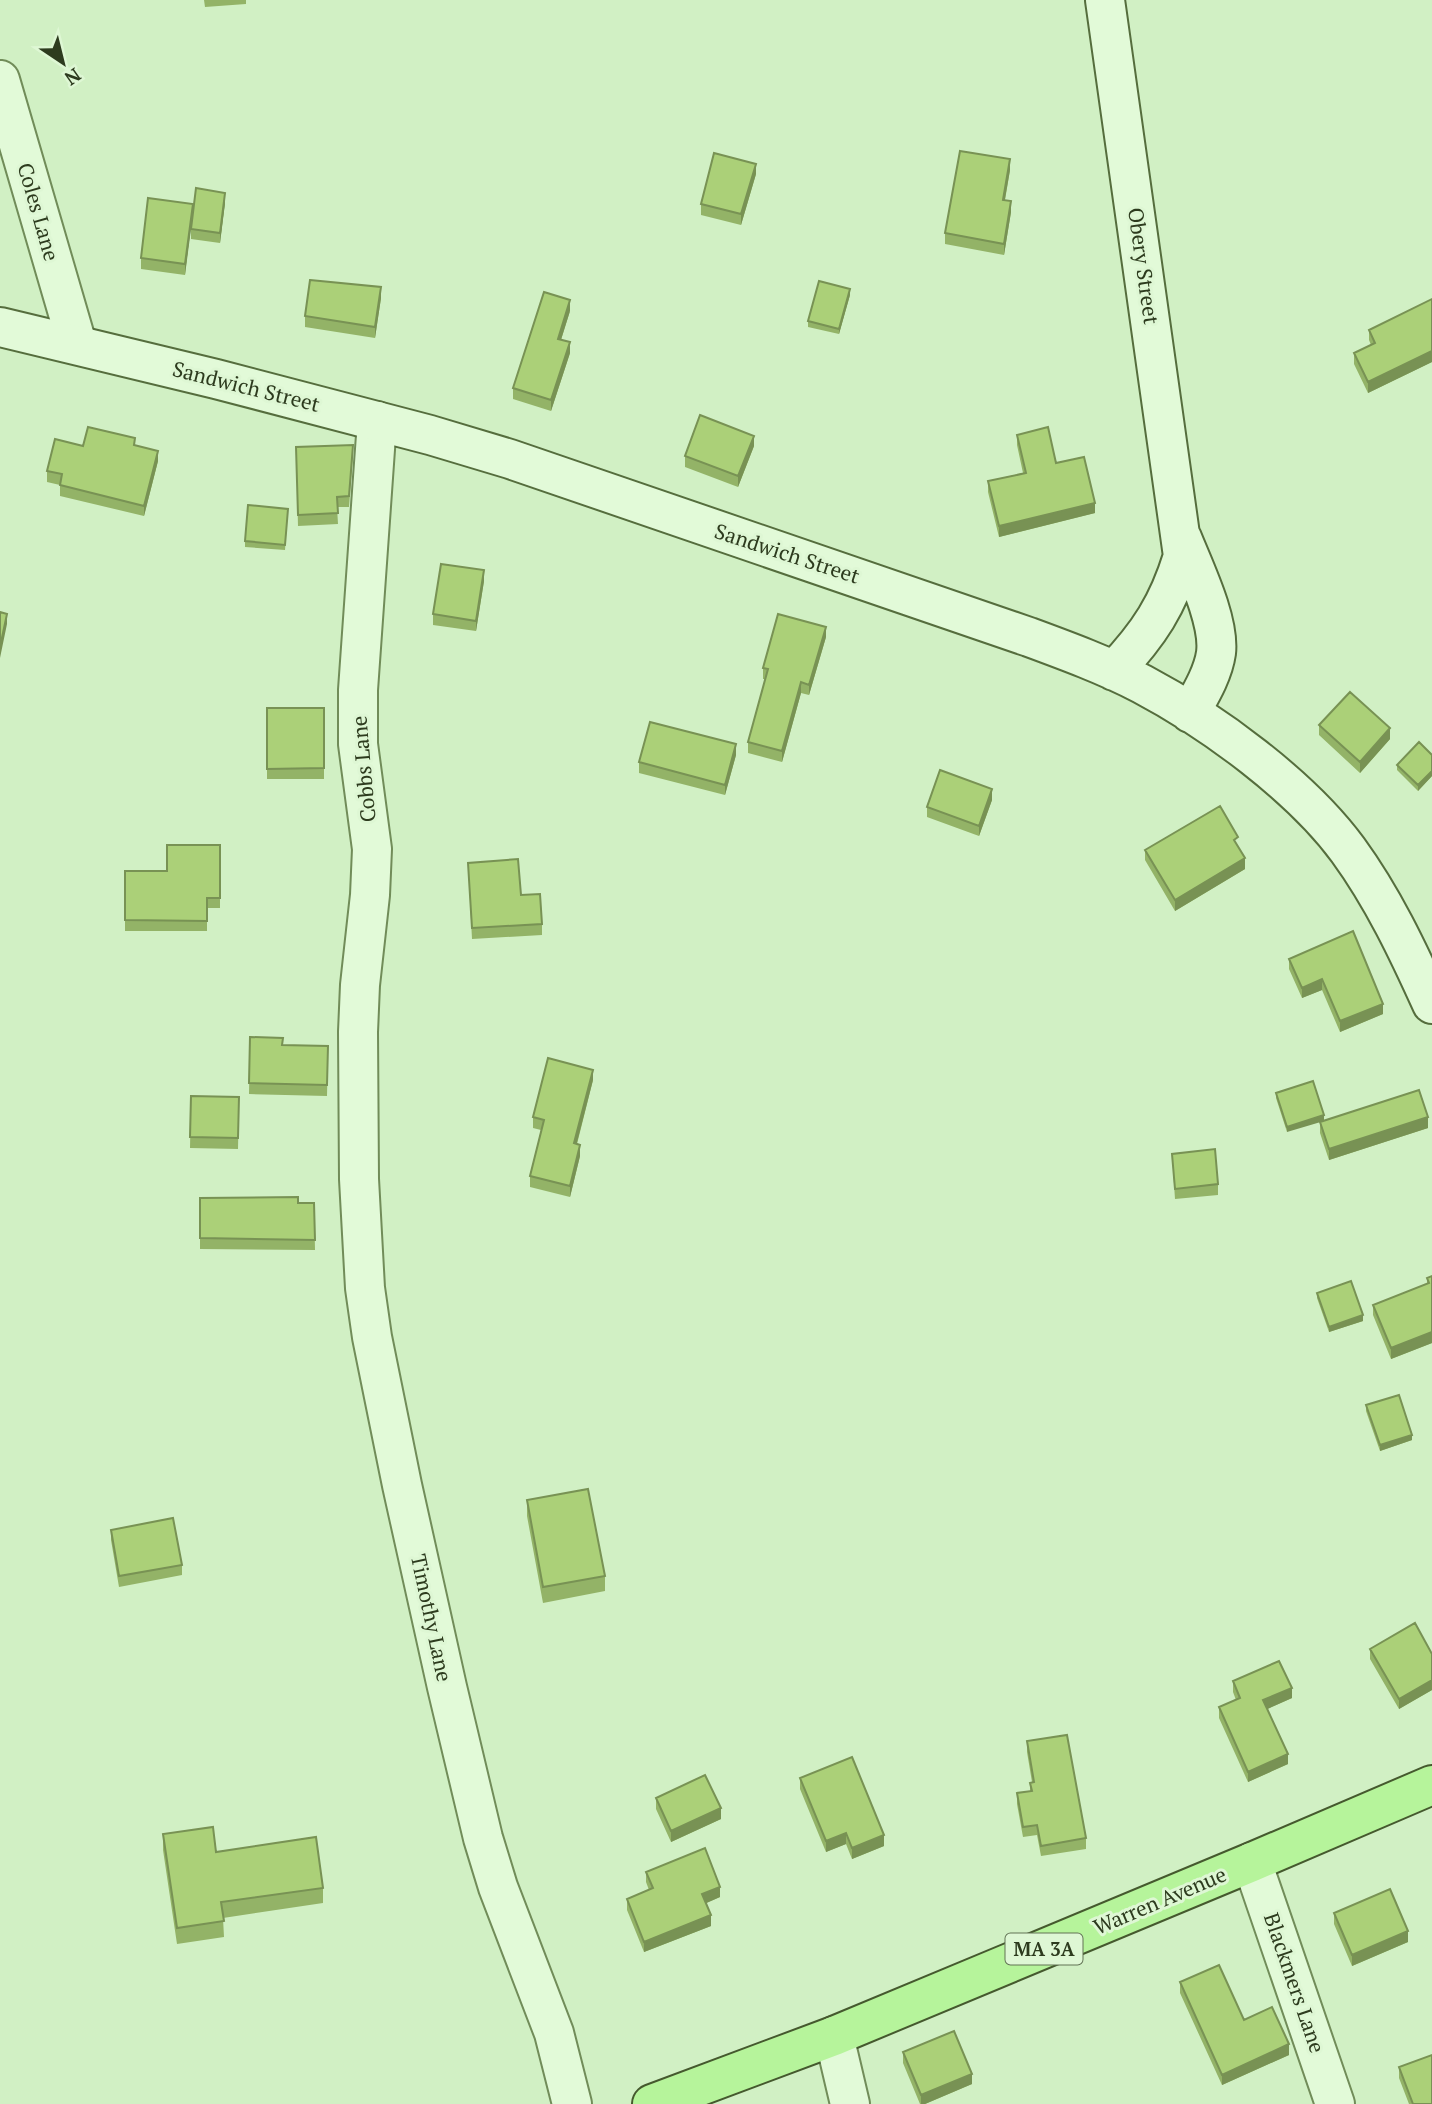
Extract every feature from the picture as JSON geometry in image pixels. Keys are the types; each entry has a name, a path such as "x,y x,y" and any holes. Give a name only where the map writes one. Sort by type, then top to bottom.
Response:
{"main road":[{"name":"Warren Avenue","path":"652,2104 834,2036 1252,1863 1432,1785"}],"street":[{"name":"Obery Street","path":"1105,0 1183,556 1170,596 1147,631 1114,671"},
{"name":"Coles Lane","path":"0,80 77,345"},
{"name":"Sandwich Street","path":"0,327 377,421 586,483 1028,637 1142,684 1217,731 1281,780 1332,830 1361,868 1389,915 1432,1004"},
{"name":"Cobbs Lane","path":"358,1118 360,985 372,849 358,744 358,690 377,421"},
{"name":"Obery Street","path":"1180,533 1212,617 1216,652 1208,678 1190,713"},
{"name":"Timothy Lane","path":"358,1118 365,1288 375,1350 424,1584 483,1838 498,1887 554,2033 572,2104"},
{"name":"Blackmers Lane","path":"1252,1863 1335,2104"},
{"path":"834,2036 850,2104"}],"building":[{"path":"960,151 1010,159 1003,200 1011,201 1004,244 945,233"},
{"path":"714,153 756,164 741,214 701,204"},
{"path":"196,188 225,193 220,233 191,229"},
{"path":"148,198 193,204 185,264 141,258"},
{"path":"310,280 381,287 375,327 305,316"},
{"path":"819,281 850,289 839,329 808,321"},
{"path":"544,292 570,300 558,339 570,342 551,400 513,388"},
{"path":"1432,299 1432,351 1368,382 1354,353 1375,343 1369,330"},
{"path":"700,415 754,436 738,476 685,456"},
{"path":"88,427 135,438 134,445 158,451 144,506 60,485 62,474 47,471 55,439 83,446"},
{"path":"1048,427 1056,463 1084,457 1095,503 999,526 988,481 1026,473 1017,435"},
{"path":"353,445 349,496 337,497 338,513 298,515 296,447"},
{"path":"248,505 288,509 285,545 245,541"},
{"path":"441,564 484,570 476,621 433,614"},
{"path":"0,612 7,614 0,647"},
{"path":"778,614 826,627 809,685 801,682 782,751 748,742 768,669 763,668"},
{"path":"1350,692 1390,728 1360,762 1319,725"},
{"path":"267,708 324,708 324,768 267,769"},
{"path":"650,722 736,744 725,785 639,762"},
{"path":"1419,742 1432,755 1432,771 1418,785 1397,765"},
{"path":"940,770 992,789 979,826 927,807"},
{"path":"1220,806 1238,837 1234,840 1245,858 1175,900 1145,850"},
{"path":"167,845 220,845 220,898 207,898 207,921 125,920 125,871 167,871"},
{"path":"518,859 521,895 540,894 542,924 472,928 468,863"},
{"path":"1353,931 1383,1004 1340,1021 1322,979 1302,988 1289,959"},
{"path":"250,1037 283,1038 282,1045 328,1046 327,1085 249,1083"},
{"path":"548,1058 593,1070 574,1143 580,1145 570,1186 530,1176 544,1120 533,1117"},
{"path":"1313,1081 1324,1115 1287,1127 1276,1093"},
{"path":"1419,1090 1428,1117 1329,1149 1320,1122"},
{"path":"191,1096 239,1097 238,1138 190,1137"},
{"path":"1215,1149 1218,1184 1175,1189 1172,1154"},
{"path":"298,1197 298,1203 314,1203 315,1240 200,1238 200,1198"},
{"path":"1432,1276 1432,1332 1391,1348 1373,1305 1429,1283 1427,1278"},
{"path":"1351,1281 1363,1315 1329,1327 1317,1293"},
{"path":"1399,1395 1412,1435 1380,1445 1366,1405"},
{"path":"588,1489 605,1576 543,1587 527,1500"},
{"path":"173,1518 182,1565 119,1576 111,1530"},
{"path":"1415,1623 1432,1654 1432,1680 1399,1699 1370,1649"},
{"path":"1279,1661 1292,1688 1263,1700 1288,1754 1248,1772 1219,1707 1240,1698 1233,1681"},
{"path":"1067,1735 1086,1838 1041,1846 1037,1825 1023,1827 1017,1793 1032,1791 1030,1783 1034,1782 1027,1741"},
{"path":"852,1757 884,1835 852,1848 846,1833 826,1841 800,1778"},
{"path":"705,1775 721,1808 671,1831 656,1798"},
{"path":"213,1827 216,1852 316,1837 323,1888 221,1902 224,1921 177,1928 163,1834"},
{"path":"705,1848 720,1887 702,1894 711,1915 644,1942 627,1899 653,1888 646,1872"},
{"path":"1390,1889 1408,1931 1352,1955 1334,1913"},
{"path":"1219,1965 1244,2020 1272,2007 1289,2044 1222,2075 1180,1982"},
{"path":"954,2031 972,2074 921,2095 903,2052"},
{"path":"1432,2055 1432,2104 1413,2104 1399,2067"}]}
